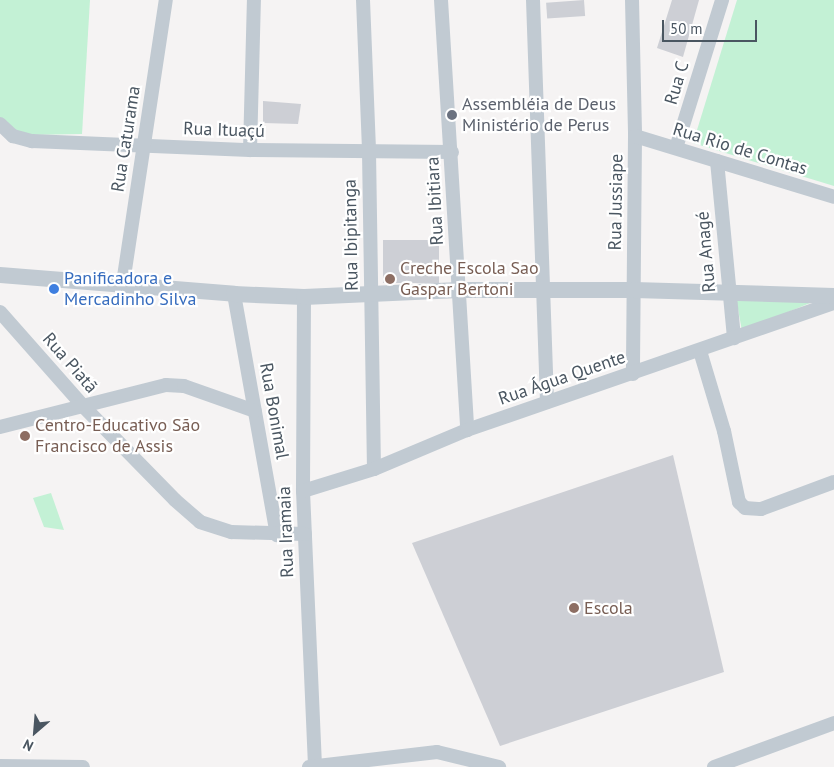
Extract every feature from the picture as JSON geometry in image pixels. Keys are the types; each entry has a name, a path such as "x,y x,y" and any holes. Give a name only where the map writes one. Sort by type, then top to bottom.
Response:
{"street":[{"name":"Rua Caturama","path":"123,283 166,0"},
{"path":"250,150 254,0"},
{"name":"Rua Ibipitanga","path":"363,0 369,152 374,469"},
{"name":"Rua Ibitiara","path":"441,0 452,152 467,430"},
{"path":"533,0 547,402"},
{"name":"Rua Jussiape","path":"632,0 635,136 633,374"},
{"name":"Rua C","path":"676,148 722,0"},
{"name":"Rua Ituaçú","path":"0,124 13,136 32,141 250,150 452,152"},
{"name":"Rua Rio de Contas","path":"635,136 834,198"},
{"name":"Rua Anagé","path":"717,161 728,292 734,338"},
{"path":"0,276 123,283 234,294 304,296 459,290 544,292 634,290 834,296"},
{"name":"Rua Bonimal","path":"234,294 277,535"},
{"name":"Rua Iramaia","path":"304,296 303,491 315,766"},
{"name":"Rua Água Quente","path":"303,491 374,469 467,430 700,351 834,303"},
{"name":"Rua Piatã","path":"0,312 84,407 175,500 200,522 231,532 277,535"},
{"path":"700,351 719,413 739,502 745,508 761,508 834,482"},
{"path":"0,427 166,385 184,386 255,411"},
{"path":"277,535 305,534"},
{"path":"714,767 834,723"},
{"path":"309,767 408,753 437,752 499,767"},
{"path":"0,766 83,767"}],"green space":[{"path":"0,0 90,0 82,134 26,135 0,127"},
{"path":"737,0 834,0 834,186 693,143"},
{"path":"736,298 815,301 742,331"},
{"path":"51,493 64,530 44,527 33,498"}],"building":[{"path":"584,0 585,16 547,19 546,3"},
{"path":"672,0 699,0 683,57 657,48"},
{"path":"263,101 301,104 298,124 263,123"},
{"path":"383,240 439,240 439,283 383,283"},
{"name":"Escola","path":"673,455 724,672 500,746 412,543"}],"place":[{"name":"Assembléia de Deus Ministério de Perus","path":"452,115"},
{"name":"Creche Escola Sao Gaspar Bertoni","path":"390,279"},
{"name":"Panificadora e Mercadinho Silva","path":"54,289"},
{"name":"Centro-Educativo São Francisco de Assis","path":"25,436"},
{"name":"Escola","path":"574,608"}]}
